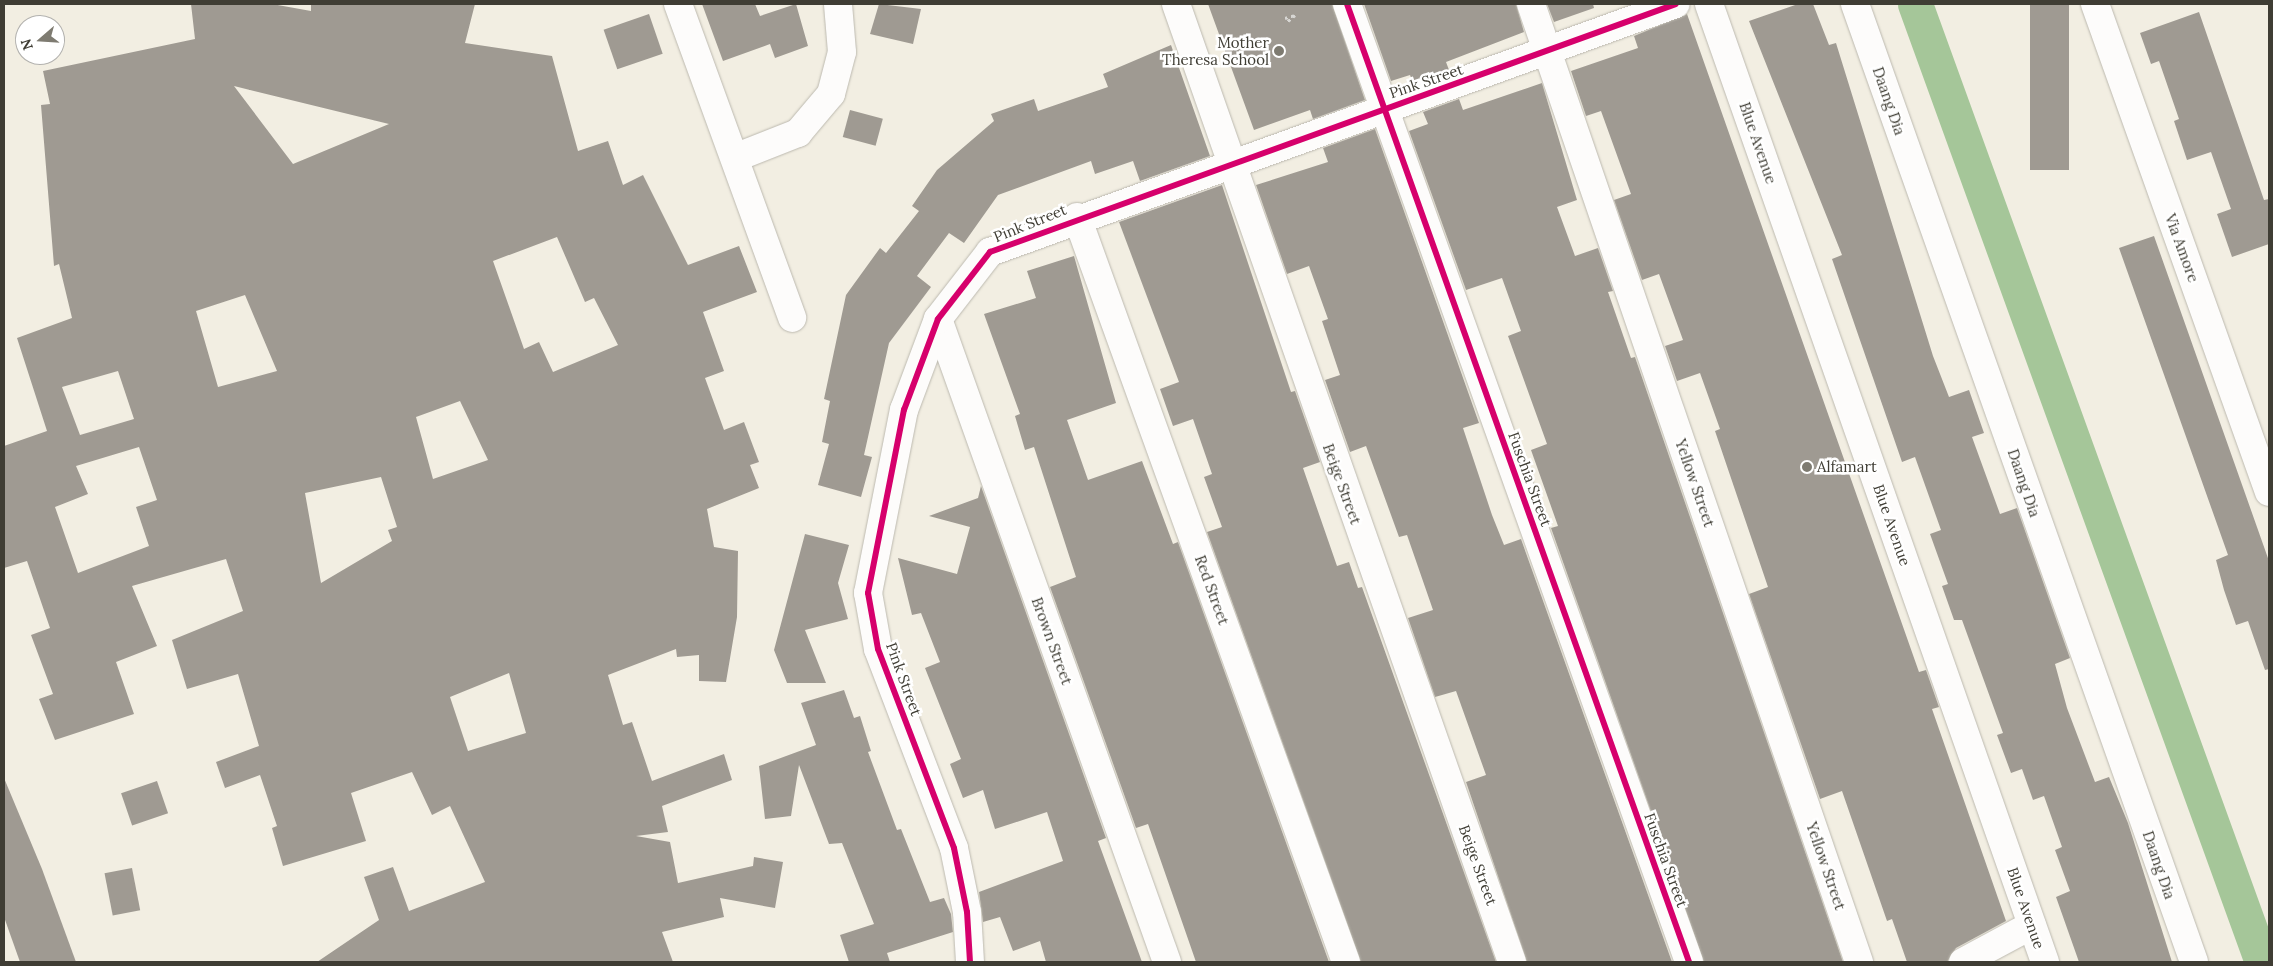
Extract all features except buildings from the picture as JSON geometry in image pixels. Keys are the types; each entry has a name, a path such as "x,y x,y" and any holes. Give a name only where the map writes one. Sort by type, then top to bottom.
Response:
{"street":[{"path":"678,4 737,157 792,318"},
{"path":"737,157 798,133 832,94 842,52 838,4"},
{"name":"Beige Street","path":"1176,4 1229,164 1512,962"},
{"name":"Fuschia Street","path":"1347,4 1689,962"},
{"name":"Yellow Street","path":"1531,4 1859,962"},
{"name":"Pink Street","path":"970,962 967,912 954,848 878,649 868,593 904,410 938,319 990,252 1077,217 1548,52 1676,4"},
{"name":"Blue Avenue","path":"1709,4 2045,962"},
{"name":"Daang Dia","path":"1855,4 2194,962"},
{"name":"Via Amore","path":"2095,4 2269,492"},
{"name":"Red Street","path":"1077,217 1346,962"},
{"name":"Brown Street","path":"938,319 1166,962"},
{"path":"1963,962 2032,925"}],"waterway":[{"path":"1915,4 2262,962"}],"cycle path":[{"path":"1347,4 1689,962"},
{"path":"970,962 967,912 954,848 878,649 868,593 904,410 938,319 990,252 1676,4"}],"place":[{"name":"Mother Theresa School","path":"1279,51"},
{"name":"Alfamart","path":"1807,467"}]}
